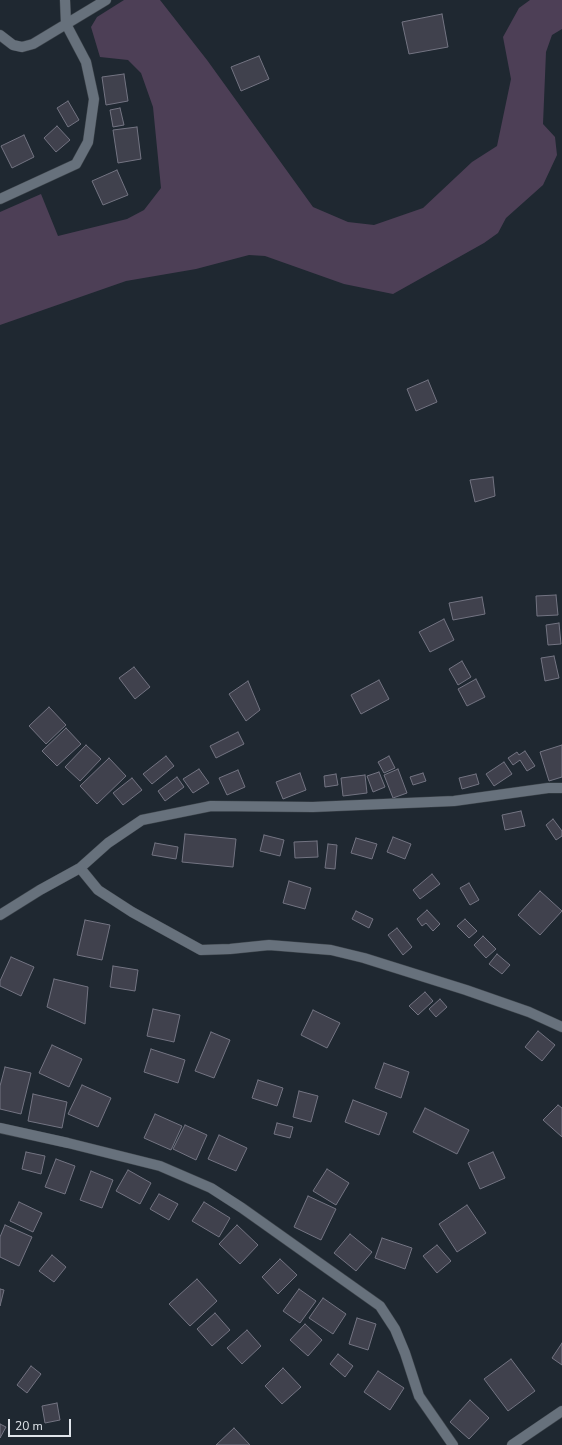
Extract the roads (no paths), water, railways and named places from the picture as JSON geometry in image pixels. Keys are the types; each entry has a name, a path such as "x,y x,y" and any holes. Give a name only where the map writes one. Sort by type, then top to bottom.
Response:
{"street":[{"path":"0,199 76,164 88,142 94,99 86,62 66,24 65,0"},
{"path":"0,35 12,45 22,47 34,44 106,0"},
{"path":"0,915 40,890 80,868 108,843 142,820 211,806 313,807 454,801 548,788 562,788"},
{"path":"80,868 98,890 132,912 201,950 269,945 331,950 364,958 466,990 530,1012 562,1027"},
{"path":"0,1128 160,1166 211,1188 242,1208 380,1306 395,1330 405,1353 419,1396 453,1445"},
{"path":"512,1445 562,1411"}]}
